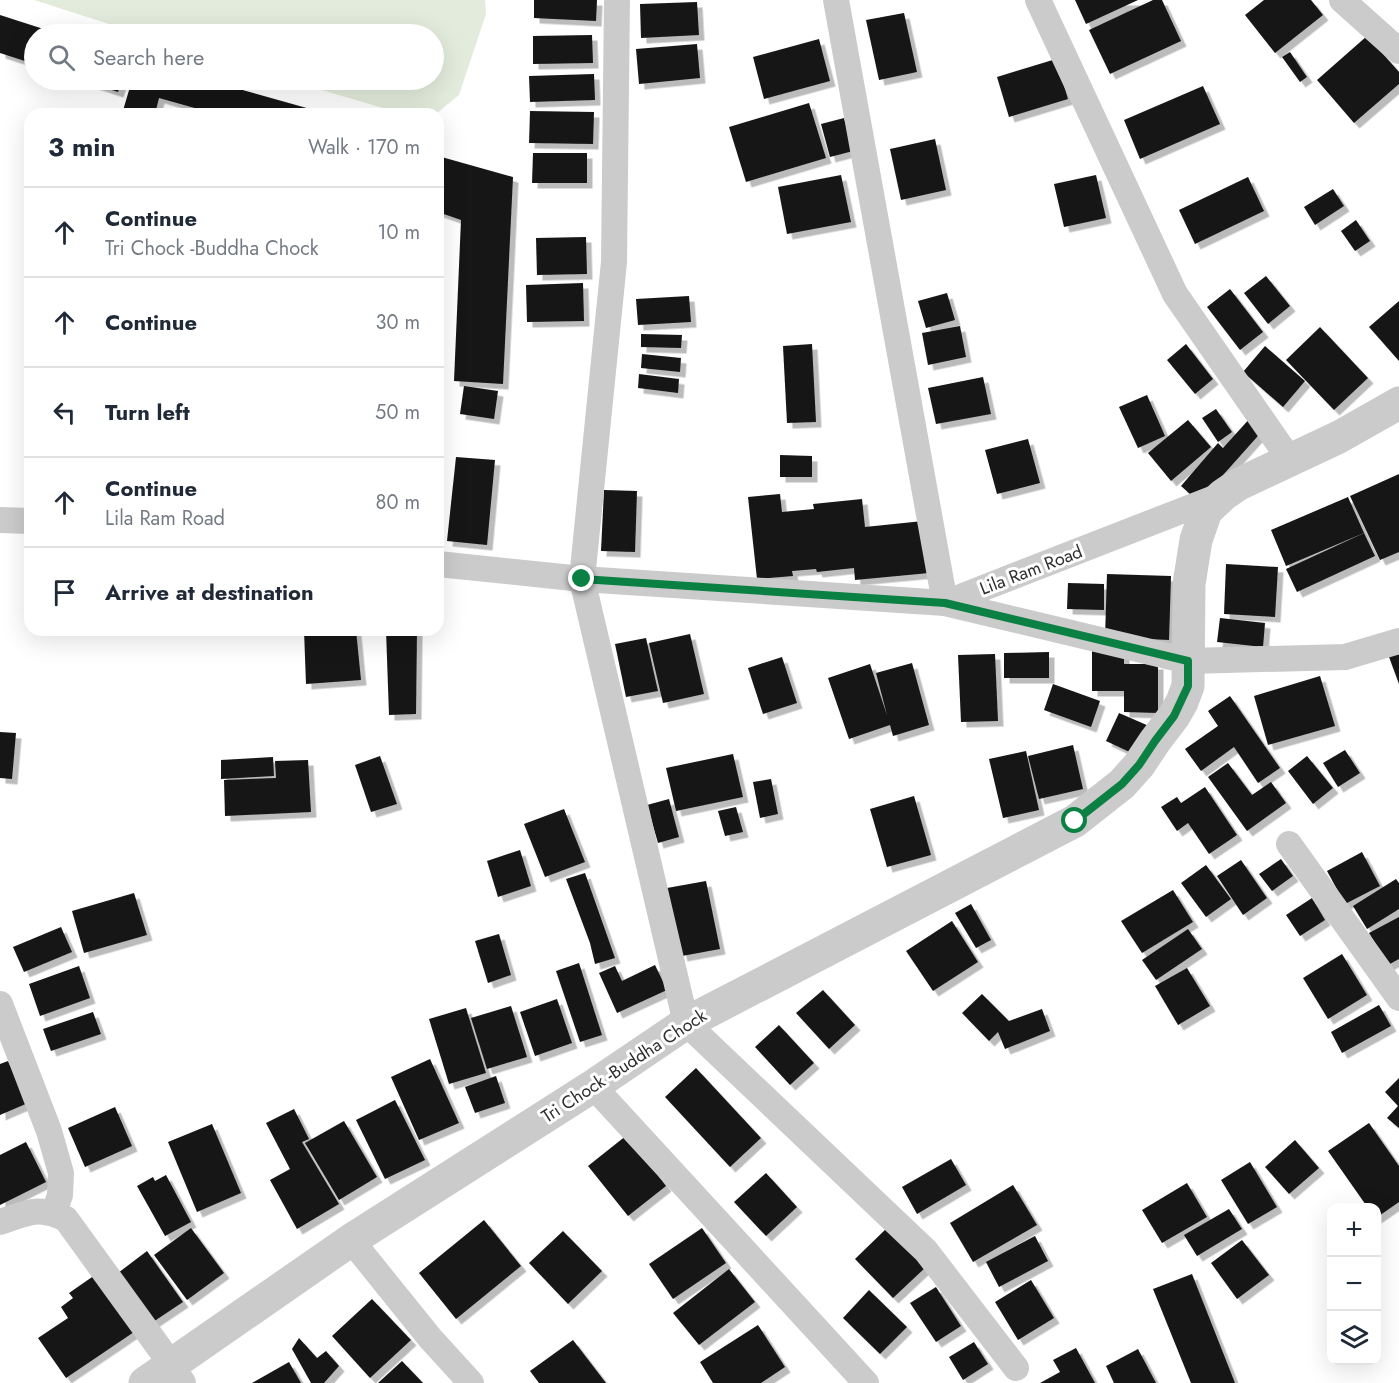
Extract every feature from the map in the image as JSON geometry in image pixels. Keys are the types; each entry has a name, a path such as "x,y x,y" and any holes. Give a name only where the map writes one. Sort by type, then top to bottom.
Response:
{"street":[{"path":"617,0 614,262 582,579 686,1023 926,1251 1016,1368"},
{"path":"836,0 945,603 1188,661 1345,657 1399,640"},
{"path":"1038,0 1175,294 1290,460"},
{"path":"1342,0 1399,51"},
{"path":"1222,495 1239,484 1340,437 1399,403"},
{"name":"Lila Ram Road","path":"444,565 582,579 945,603 1222,495"},
{"name":"Tri Chock -Buddha Chock","path":"145,1383 177,1373 351,1240 593,1086 686,1023 1075,821 1122,784 1139,765 1174,716 1188,686 1189,584 1196,540 1206,511 1222,495"},
{"path":"0,519 24,521"},
{"path":"1289,844 1399,998"},
{"path":"0,1004 49,1131 61,1173 60,1195 54,1213"},
{"path":"593,1086 866,1383"},
{"path":"0,1222 31,1211 41,1210 66,1219 177,1373"},
{"path":"351,1240 430,1338 471,1383"}],"green space":[{"path":"34,0 485,0 486,14 459,95 443,108 383,108 322,90 444,90 444,24 109,24"}],"building":[{"path":"534,0 597,0 596,21 534,18"},
{"path":"1075,0 1138,0 1086,24"},
{"path":"1153,0 1162,0 1181,41 1110,74 1089,30"},
{"path":"1264,0 1311,0 1323,15 1275,53 1245,15"},
{"path":"697,2 699,35 641,38 640,4"},
{"path":"904,13 917,72 879,80 866,20"},
{"path":"0,15 28,24 24,24 24,61 0,53"},
{"path":"592,35 593,63 533,64 533,36"},
{"path":"1367,36 1399,72 1399,84 1354,123 1317,80"},
{"path":"819,39 830,81 764,99 753,57"},
{"path":"697,44 700,78 639,84 636,49"},
{"path":"1290,52 1307,77 1300,82 1282,57"},
{"path":"1056,59 1068,99 1009,117 997,77"},
{"path":"594,74 595,100 530,102 529,76"},
{"path":"1203,86 1220,124 1140,159 1124,120"},
{"path":"129,90 243,90 307,108 195,108 159,98 156,108 124,108"},
{"path":"809,103 826,158 746,182 729,127"},
{"path":"530,111 594,112 593,144 529,143"},
{"path":"844,118 853,151 830,157 821,124"},
{"path":"935,139 946,190 901,200 890,149"},
{"path":"533,153 587,153 587,183 532,183"},
{"path":"444,158 513,177 503,384 454,381 461,220 444,214"},
{"path":"841,175 851,222 787,234 778,187"},
{"path":"1096,175 1106,218 1064,227 1054,184"},
{"path":"1248,177 1264,211 1195,244 1179,210"},
{"path":"1333,189 1344,206 1315,225 1304,207"},
{"path":"1356,220 1370,241 1355,251 1341,231"},
{"path":"586,237 587,274 537,275 536,238"},
{"path":"1266,276 1290,306 1268,324 1244,293"},
{"path":"583,283 584,321 527,322 526,285"},
{"path":"1230,289 1263,332 1240,350 1207,307"},
{"path":"947,293 955,320 926,328 918,301"},
{"path":"689,296 691,322 638,325 636,299"},
{"path":"1399,301 1399,361 1369,327"},
{"path":"960,326 966,357 928,365 922,333"},
{"path":"1320,327 1368,378 1334,410 1286,360"},
{"path":"641,334 682,335 681,348 641,347"},
{"path":"812,344 816,422 787,423 783,346"},
{"path":"1186,344 1213,379 1195,394 1167,360"},
{"path":"1265,346 1305,381 1283,407 1243,372"},
{"path":"642,354 681,358 680,372 641,368"},
{"path":"639,374 679,379 678,393 638,388"},
{"path":"983,377 991,414 936,424 928,388"},
{"path":"464,386 498,391 494,419 460,414"},
{"path":"1147,395 1165,436 1138,448 1119,407"},
{"path":"1216,409 1232,432 1218,442 1202,418"},
{"path":"1252,416 1265,428 1199,502 1181,486 1218,443 1223,448"},
{"path":"1188,420 1211,447 1171,481 1148,453"},
{"path":"1028,439 1040,483 997,494 985,450"},
{"path":"780,455 812,456 812,477 780,477"},
{"path":"456,457 495,460 487,545 447,541"},
{"path":"1399,474 1399,552 1380,560 1350,496"},
{"path":"604,490 637,491 635,552 601,551"},
{"path":"780,494 782,512 814,509 813,504 862,499 865,527 923,521 929,573 855,580 854,568 817,572 816,569 792,571 793,576 757,579 748,497"},
{"path":"1348,497 1364,533 1286,566 1271,530"},
{"path":"1364,533 1375,556 1297,592 1286,569"},
{"path":"1226,564 1278,567 1275,617 1224,614"},
{"path":"1107,574 1171,576 1169,640 1105,637"},
{"path":"1068,583 1104,584 1104,610 1067,609"},
{"path":"1220,618 1265,623 1263,647 1217,642"},
{"path":"690,634 704,694 663,703 649,643"},
{"path":"304,636 357,636 361,680 306,684"},
{"path":"386,636 417,636 416,714 389,715"},
{"path":"646,638 658,691 626,697 615,644"},
{"path":"1124,650 1124,664 1158,664 1158,713 1124,712 1124,691 1092,691 1092,651"},
{"path":"1049,652 1049,678 1004,678 1004,653"},
{"path":"1399,653 1399,684 1389,657"},
{"path":"995,654 998,721 961,722 958,655"},
{"path":"782,657 797,703 763,714 748,668"},
{"path":"912,663 929,725 893,736 890,725 849,739 828,678 870,664 887,715 876,673"},
{"path":"1320,676 1335,726 1268,745 1254,696"},
{"path":"1053,684 1100,701 1091,727 1044,710"},
{"path":"1230,696 1280,768 1258,783 1234,747 1201,771 1185,749 1218,726 1208,711"},
{"path":"1119,713 1149,726 1136,755 1106,741"},
{"path":"0,732 16,733 12,779 0,778"},
{"path":"1073,745 1083,789 1039,799 1028,756"},
{"path":"1345,750 1360,773 1338,787 1323,763"},
{"path":"1026,751 1039,810 1003,818 989,759"},
{"path":"733,754 743,797 676,811 666,768"},
{"path":"380,756 397,804 371,812 355,765"},
{"path":"1307,756 1333,788 1313,804 1288,771"},
{"path":"273,757 274,776 221,779 221,760"},
{"path":"308,760 311,812 225,816 224,780 276,778 275,761"},
{"path":"1228,763 1252,795 1271,782 1286,803 1247,831 1208,777"},
{"path":"771,779 778,814 760,818 753,782"},
{"path":"1205,787 1237,835 1209,854 1188,823 1177,831 1161,807 1177,797 1181,803"},
{"path":"914,796 931,855 887,867 870,809"},
{"path":"669,799 679,837 658,843 647,805"},
{"path":"736,807 743,832 725,836 718,811"},
{"path":"564,809 585,862 545,877 524,824"},
{"path":"520,850 531,886 498,897 487,861"},
{"path":"1362,852 1380,886 1345,904 1327,871"},
{"path":"1281,859 1293,876 1272,891 1259,874"},
{"path":"1241,860 1267,898 1243,915 1217,876"},
{"path":"1206,865 1231,899 1206,917 1181,883"},
{"path":"585,873 615,958 595,964 590,943 566,879"},
{"path":"1396,879 1399,883 1399,909 1367,929 1353,906"},
{"path":"706,881 720,949 682,956 667,888"},
{"path":"1173,890 1193,922 1142,953 1121,921"},
{"path":"134,893 147,935 84,953 72,911"},
{"path":"1312,898 1325,920 1300,936 1286,915"},
{"path":"971,904 991,940 976,948 955,913"},
{"path":"1399,917 1399,959 1388,965 1369,933"},
{"path":"952,921 978,962 933,991 906,951"},
{"path":"61,927 72,952 24,972 13,947"},
{"path":"1188,929 1202,949 1156,980 1142,960"},
{"path":"499,934 511,975 488,983 475,941"},
{"path":"1342,954 1367,995 1328,1019 1303,978"},
{"path":"579,963 602,1035 580,1042 556,971"},
{"path":"655,965 667,990 617,1013 599,973 615,966 622,981"},
{"path":"79,966 90,998 40,1016 29,984"},
{"path":"1187,968 1210,1006 1178,1025 1155,986"},
{"path":"823,990 855,1025 829,1049 796,1013"},
{"path":"982,994 1009,1021 1042,1009 1050,1031 1005,1049 998,1032 989,1041 962,1013"},
{"path":"557,999 572,1043 535,1056 520,1012"},
{"path":"1379,1005 1391,1026 1342,1053 1331,1032"},
{"path":"511,1006 527,1057 487,1069 471,1018"},
{"path":"466,1008 486,1073 449,1084 429,1019"},
{"path":"93,1012 101,1034 51,1051 43,1029"},
{"path":"779,1025 814,1063 790,1085 755,1047"},
{"path":"430,1059 459,1123 419,1140 391,1077"},
{"path":"8,1061 28,1103 0,1115 0,1064"},
{"path":"696,1068 761,1138 730,1167 665,1097"},
{"path":"496,1076 505,1103 475,1113 465,1087"},
{"path":"1399,1078 1399,1128 1387,1118 1398,1106 1385,1092"},
{"path":"395,1100 425,1160 385,1179 356,1120"},
{"path":"115,1107 132,1146 85,1167 68,1128"},
{"path":"294,1109 309,1139 302,1142 339,1204 297,1229 270,1180 290,1169 266,1123"},
{"path":"344,1121 377,1177 339,1200 305,1143"},
{"path":"1369,1123 1399,1166 1399,1202 1381,1215 1381,1203 1364,1203 1328,1151"},
{"path":"212,1124 241,1193 197,1212 168,1142"},
{"path":"627,1135 666,1186 628,1216 588,1166"},
{"path":"1295,1140 1319,1168 1289,1194 1265,1167"},
{"path":"26,1142 46,1182 0,1205 0,1155"},
{"path":"951,1159 966,1185 917,1214 902,1187"},
{"path":"1250,1162 1277,1207 1248,1224 1221,1180"},
{"path":"766,1173 797,1207 766,1236 734,1202"},
{"path":"166,1175 191,1222 165,1236 137,1186 153,1177 155,1181"},
{"path":"1187,1183 1207,1217 1162,1243 1142,1210"},
{"path":"1013,1185 1037,1225 973,1262 950,1223"},
{"path":"1229,1209 1242,1229 1197,1256 1184,1235"},
{"path":"484,1220 521,1266 456,1319 419,1273"},
{"path":"889,1226 927,1266 893,1298 855,1259"},
{"path":"191,1228 224,1273 187,1300 154,1255"},
{"path":"702,1228 726,1263 673,1299 649,1264"},
{"path":"563,1231 602,1271 568,1304 529,1263"},
{"path":"1035,1236 1048,1261 999,1287 986,1262"},
{"path":"1242,1240 1269,1275 1237,1299 1211,1263"},
{"path":"147,1251 183,1302 153,1322 118,1273"},
{"path":"729,1269 755,1302 699,1345 673,1313"},
{"path":"1192,1274 1235,1383 1191,1383 1153,1289"},
{"path":"95,1275 134,1332 66,1378 38,1338 68,1318 61,1307 73,1298 69,1293"},
{"path":"1031,1280 1054,1318 1018,1340 995,1302"},
{"path":"936,1287 961,1326 936,1342 910,1303"},
{"path":"869,1290 907,1327 880,1354 843,1318"},
{"path":"372,1299 411,1340 370,1378 332,1336"},
{"path":"758,1325 785,1367 761,1383 713,1383 700,1362"},
{"path":"299,1338 317,1358 326,1351 339,1366 324,1383 311,1383 292,1349"},
{"path":"573,1340 606,1383 539,1383 530,1371"},
{"path":"974,1342 988,1364 963,1380 949,1357"},
{"path":"1076,1348 1095,1383 1040,1383 1060,1372 1053,1360"},
{"path":"1138,1349 1156,1383 1114,1383 1106,1366"},
{"path":"402,1361 423,1383 378,1383"},
{"path":"289,1362 301,1383 252,1383"}],"route":[{"path":"582,579 945,603 1188,661 1188,686 1174,716 1139,765 1122,784 1075,821"}]}
